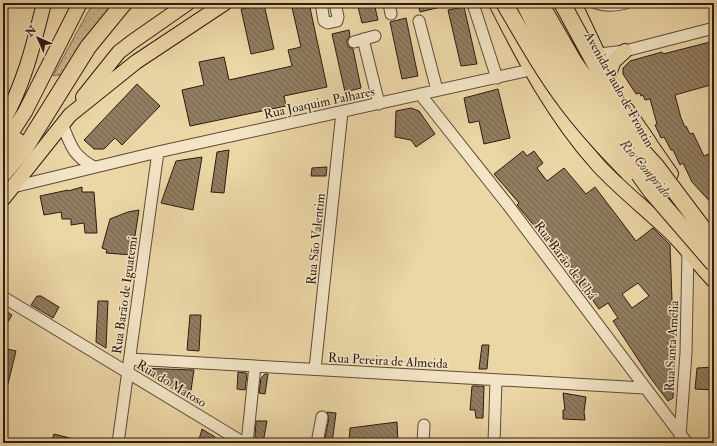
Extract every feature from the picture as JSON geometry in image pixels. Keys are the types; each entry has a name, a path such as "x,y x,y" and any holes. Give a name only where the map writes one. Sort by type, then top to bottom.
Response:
{"highway":[{"path":"3,174 25,148 88,47 124,3"},
{"path":"504,3 531,49 563,98 602,145 637,180 651,191"},
{"path":"524,3 539,32 573,86 651,191 714,264"},
{"path":"540,3 574,62 598,98 656,166"},
{"path":"556,3 590,59 608,83 641,144"},
{"path":"562,3 612,95 656,166 701,233"}],"main road":[{"path":"3,121 18,91 38,30 44,3"},
{"path":"38,30 52,3"},
{"path":"3,146 26,112 80,3"},
{"path":"3,198 119,52 159,22 188,3"},
{"path":"66,120 136,62 225,3"},
{"name":"Avenida Paulo de Frontin","path":"496,3 539,85 575,137 599,166 675,238 701,233"},
{"name":"Avenida Paulo de Frontin","path":"517,3 572,106 599,166"},
{"name":"Avenida Paulo de Frontin","path":"574,3 641,144 701,233 714,281"},
{"path":"608,74 614,61 625,50"},
{"path":"3,162 31,116 34,97"},
{"path":"616,182 621,158 627,149 641,144"}],"street":[{"path":"321,3 324,21 328,23 337,21 338,17 335,3"},
{"path":"596,3 601,5 612,5 626,3"},
{"path":"474,7 497,78"},
{"path":"419,21 437,90"},
{"path":"598,54 625,50 714,28"},
{"path":"375,36 358,41 379,104"},
{"name":"Rua Joaquim Palhares","path":"13,187 158,152 437,90 531,71 551,65"},
{"name":"Rua Barão de Ubá","path":"420,94 508,205 667,417 680,438 687,443"},
{"name":"Rua São Valentim","path":"315,369 342,112"},
{"path":"66,120 76,154 84,162 94,167"},
{"name":"Rua Barão de Iguatemi","path":"118,443 158,152"},
{"name":"Rua Santa Amélia","path":"680,438 686,353 701,233"},
{"name":"Rua do Matoso","path":"3,297 245,443"},
{"name":"Rua Pereira de Almeida","path":"130,359 644,388"},
{"path":"245,443 255,366"},
{"path":"494,443 496,380"},
{"path":"667,417 676,415 682,409"},
{"path":"317,443 322,417"},
{"path":"424,425 424,443"}],"shaded area":[{"path":"93,3 118,3 62,74 53,76"}],"building":[{"path":"291,3 309,3 327,87 284,96 286,106 190,126 182,90 204,85 199,62 224,57 229,80 292,66 288,50 301,47"},
{"path":"357,3 374,3 378,20 362,23"},
{"path":"418,3 445,3 445,6 420,12"},
{"path":"264,4 274,49 251,54 241,9"},
{"path":"464,7 477,64 461,66 448,10"},
{"path":"406,18 418,76 402,79 390,22"},
{"path":"349,30 350,36 347,40 347,44 353,49 361,88 345,92 332,34"},
{"path":"714,41 714,84 675,95 685,127 686,126 690,134 693,133 704,156 708,154 714,161 714,206 692,182 683,163 680,165 673,150 671,150 664,137 661,138 655,125 657,124 650,99 645,100 643,95 641,96 640,93 636,94 623,74 623,68 630,61 662,52 663,54"},
{"path":"137,84 160,106 122,145 115,138 104,149 94,149 84,140"},
{"path":"498,89 510,138 484,144 479,121 469,123 464,98"},
{"path":"411,108 419,111 435,134 416,147 411,140 395,137 396,111"},
{"path":"229,150 224,193 211,192 217,152"},
{"path":"523,151 527,156 534,151 543,163 537,168 547,181 564,168 586,194 595,187 636,241 653,228 670,245 672,300 676,342 673,398 668,401 649,376 613,321 618,318 608,303 599,309 591,298 589,299 572,276 576,273 538,226 536,228 517,205 519,203 494,174","holes":["638,283 649,296 632,308 622,294"]},
{"path":"202,157 193,210 161,203 176,161"},
{"path":"327,167 326,176 311,176 312,168"},
{"path":"82,187 82,192 94,192 97,233 85,233 84,223 71,225 71,219 62,219 61,212 44,215 40,196"},
{"path":"139,210 132,255 106,253 107,250 102,248 110,219 128,212"},
{"path":"37,296 41,296 59,307 53,318 31,305"},
{"path":"98,301 108,301 106,348 96,342"},
{"path":"3,309 12,315 3,330"},
{"path":"190,315 201,315 199,351 187,350"},
{"path":"482,345 489,345 487,369 479,369"},
{"path":"3,348 16,351 6,392 3,392"},
{"path":"714,367 714,390 695,389 697,368"},
{"path":"136,368 194,370 190,397"},
{"path":"238,372 247,374 245,390 237,389"},
{"path":"265,374 268,374 265,394 259,393 261,378"},
{"path":"472,386 484,386 483,418 476,418 475,410 470,410"},
{"path":"563,393 586,397 584,412 585,420 563,419 563,410 565,410"},
{"path":"327,412 336,413 332,443 324,443 329,418"},
{"path":"256,421 267,421 263,443 255,437"},
{"path":"397,422 398,443 349,443 350,428"},
{"path":"202,429 215,437 214,443 198,443"},
{"path":"54,434 77,440 76,443 51,443"}],"waterway":[{"name":"Rio Comprido","path":"620,137 675,202"}]}
